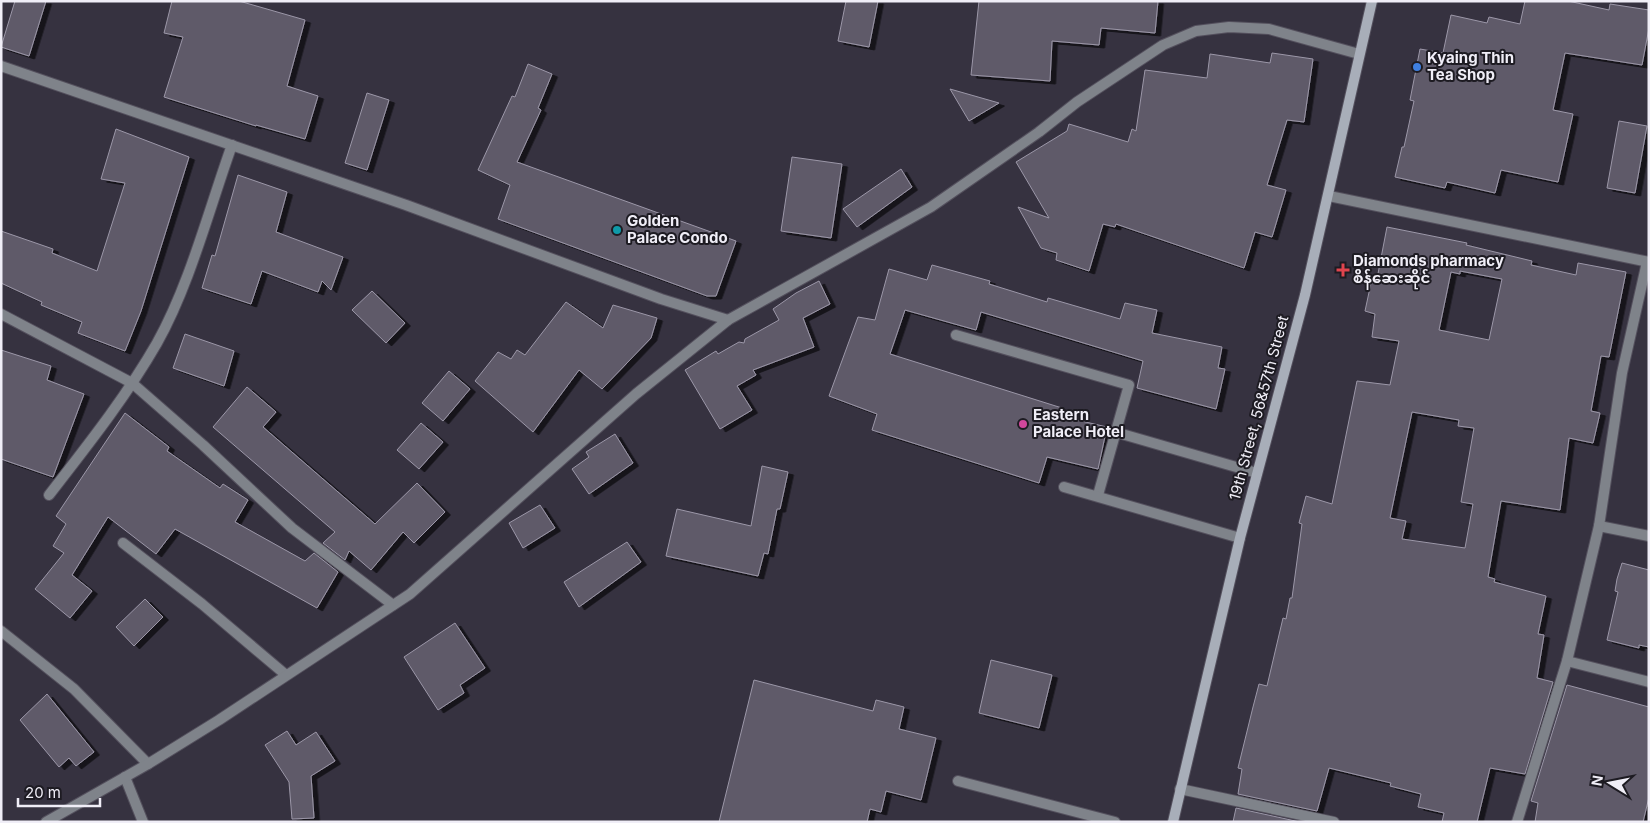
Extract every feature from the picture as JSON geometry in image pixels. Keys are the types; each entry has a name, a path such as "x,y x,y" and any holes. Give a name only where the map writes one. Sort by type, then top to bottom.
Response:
{"street":[{"name":"19th Street, 56&57th Street","path":"1172,822 1240,538 1329,196 1372,1"},
{"path":"46,822 148,764 410,594 636,394 728,320 931,207 1039,132 1077,102 1163,45 1196,31 1229,27 1269,29 1359,54"},
{"path":"1,66 406,204 661,299 728,320"},
{"path":"49,495 112,413 157,343 178,299 232,145"},
{"path":"1329,196 1648,262 1622,373 1599,526 1567,661 1517,822"},
{"path":"1,314 132,383 203,445 292,528 393,605"},
{"path":"956,335 1129,385 1098,495"},
{"path":"1115,432 1258,473"},
{"path":"1064,487 1098,495 1240,538"},
{"path":"1599,526 1649,536"},
{"path":"123,543 202,604 286,675"},
{"path":"1,631 74,689 148,764"},
{"path":"1567,661 1649,682"},
{"path":"125,777 143,822"},
{"path":"958,781 1115,822"},
{"path":"1180,789 1334,822"}],"building":[{"path":"15,1 46,1 29,56 1,47"},
{"path":"172,1 239,1 305,20 287,86 318,96 305,139 256,126 164,97 183,37 164,33"},
{"path":"846,1 878,1 869,47 838,41"},
{"path":"979,1 1158,1 1155,33 1101,28 1099,45 1052,41 1050,81 971,75"},
{"path":"1525,1 1568,1 1609,10 1610,4 1649,10 1649,28 1642,65 1565,53 1553,110 1573,114 1558,182 1501,170 1495,193 1447,182 1445,188 1395,177 1414,101 1410,100 1420,49 1443,53 1451,15 1487,23 1489,17 1520,24"},
{"path":"1272,53 1313,59 1304,122 1287,120 1267,185 1286,190 1272,237 1255,232 1244,268 1116,224 1115,227 1103,224 1089,271 1056,260 1057,253 1041,248 1018,207 1049,218 1016,162 1067,131 1069,124 1128,142 1132,129 1136,131 1145,70 1207,78 1210,54 1270,63"},
{"name":"Golden Palace Condo","path":"528,64 552,74 538,108 541,110 517,162 736,241 716,296 707,296 498,219 510,185 478,170 512,96 515,97"},
{"path":"950,89 999,103 969,121"},
{"path":"367,93 389,100 367,170 345,163"},
{"path":"1619,121 1647,126 1635,193 1607,188"},
{"path":"116,129 189,157 141,311 125,351 78,333 82,322 41,305 42,302 1,283 1,231 53,249 52,253 97,271 125,183 101,179"},
{"path":"792,157 842,164 831,238 781,231"},
{"path":"901,169 912,187 857,227 843,209"},
{"path":"238,175 287,192 276,232 343,257 331,290 322,281 318,292 262,271 251,304 202,288 212,255 215,256"},
{"path":"1387,227 1467,243 1466,245 1532,261 1531,265 1576,275 1578,263 1626,272 1609,357 1601,356 1591,411 1600,413 1593,443 1569,438 1560,510 1501,501 1488,577 1495,579 1494,582 1546,596 1538,634 1544,635 1537,678 1553,682 1525,774 1490,768 1477,822 1442,822 1444,813 1418,807 1421,794 1390,786 1391,783 1329,768 1317,811 1238,794 1242,769 1238,768 1259,684 1267,686 1283,618 1286,619 1290,598 1292,598 1302,524 1299,523 1306,496 1332,504 1357,381 1390,385 1399,341 1372,337 1375,314 1365,311 1371,283 1376,284","holes":["1460,271 1502,279 1489,340 1439,330 1451,272 1460,274","1412,412 1459,420 1458,426 1474,428 1461,502 1473,504 1465,548 1402,539 1406,521 1390,518"]},
{"path":"932,265 990,281 989,284 1047,302 1048,298 1120,319 1125,303 1157,310 1152,333 1222,347 1218,368 1225,369 1216,409 1137,388 1143,361 981,312 976,330 905,310 890,354 1062,408 1060,416 1107,427 1098,469 1047,457 1039,483 872,430 877,414 829,396 858,317 875,320 889,269 927,280"},
{"path":"819,281 830,304 803,318 814,347 753,370 756,375 737,386 752,410 720,429 685,370 716,351 718,354 739,342 744,343 745,339 779,320 773,309 796,293"},
{"path":"372,291 405,323 386,343 352,310"},
{"path":"566,302 603,328 613,305 657,318 651,338 602,389 579,370 533,432 475,381 498,352 511,359 517,350 525,355"},
{"path":"185,334 234,351 224,386 173,368"},
{"path":"1,350 51,366 47,380 84,394 53,477 1,459"},
{"path":"449,371 470,389 443,421 422,403"},
{"path":"247,387 276,412 263,427 375,524 417,483 445,512 414,543 403,532 371,570 349,551 345,560 323,543 335,532 213,427"},
{"path":"125,413 169,447 167,451 220,488 223,484 248,500 235,522 305,561 314,553 338,572 317,608 175,529 156,554 108,517 72,575 92,591 70,618 35,589 64,553 53,546 66,524 56,516"},
{"path":"421,423 443,442 419,469 397,450"},
{"path":"615,434 633,463 589,494 572,469 589,457 586,452"},
{"path":"762,466 788,472 780,509 777,509 768,554 764,553 758,576 666,556 677,509 751,526"},
{"path":"540,505 555,528 523,548 509,523"},
{"path":"627,542 641,562 579,607 564,582"},
{"path":"1622,563 1649,570 1649,647 1639,645 1639,648 1607,640 1618,592 1615,591 1617,579"},
{"path":"145,599 163,617 134,646 116,627"},
{"path":"455,623 485,668 460,685 464,693 438,710 404,657"},
{"path":"991,660 1052,675 1039,728 979,713"},
{"path":"754,680 873,711 876,700 904,707 899,729 936,738 921,800 886,791 881,812 870,809 867,822 719,822"},
{"path":"1567,685 1649,707 1649,797 1643,822 1535,822 1538,803 1531,801"},
{"path":"47,694 94,752 76,766 69,758 59,767 20,720"},
{"path":"287,731 296,745 316,732 335,761 311,776 314,818 292,819 289,782 265,745"},
{"path":"1236,808 1300,822 1233,822"}],"place":[{"name":"Kyaing Thin Tea Shop","path":"1417,67"},
{"name":"Golden Palace Condo","path":"617,230"},
{"name":"Diamonds pharmacy စိန်ဆေးဆိုင်","path":"1343,270"},
{"name":"Eastern Palace Hotel","path":"1023,424"}]}
